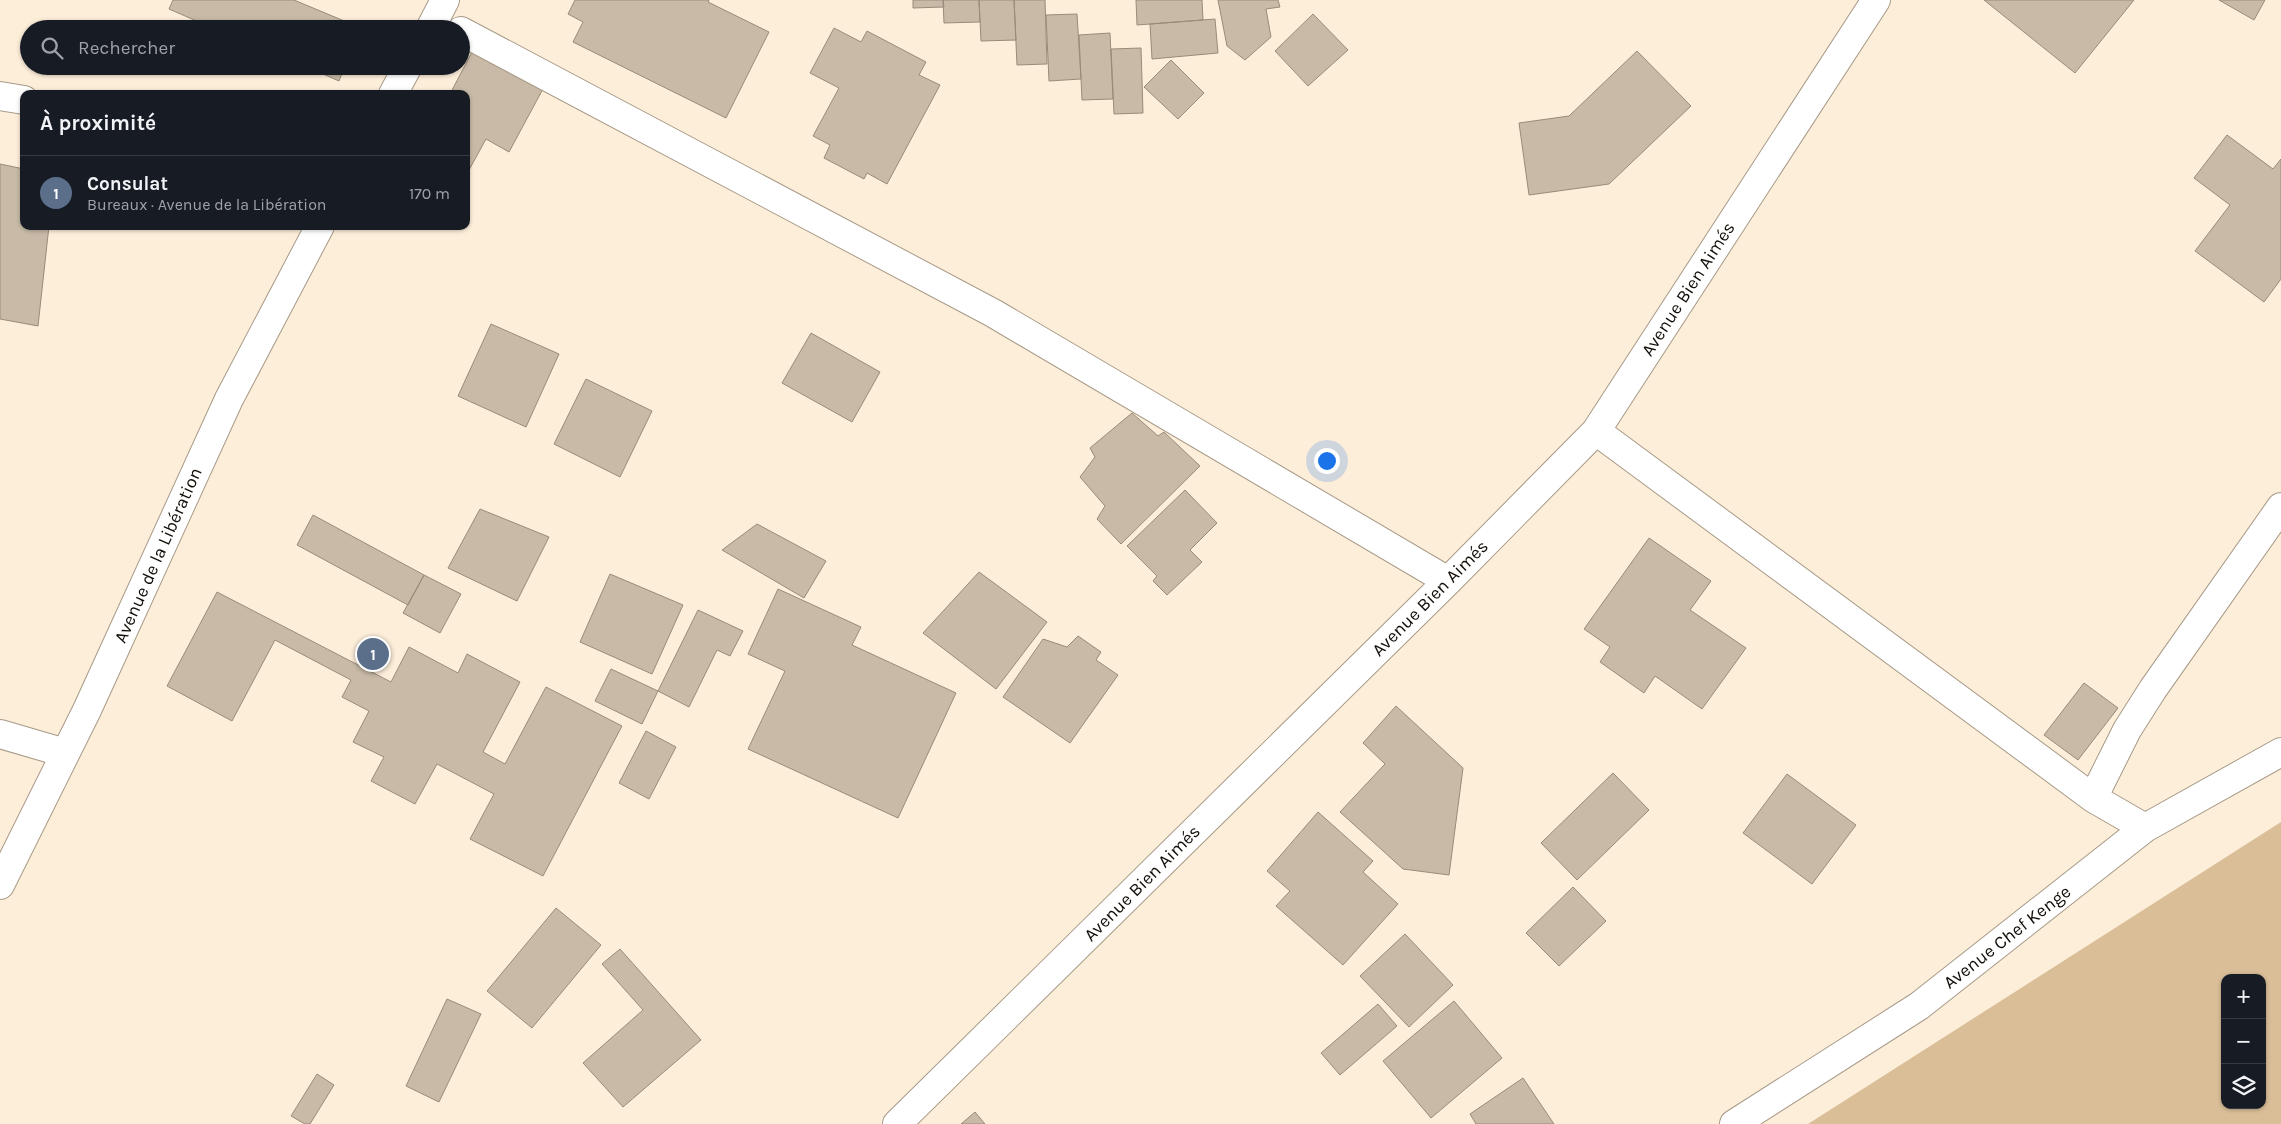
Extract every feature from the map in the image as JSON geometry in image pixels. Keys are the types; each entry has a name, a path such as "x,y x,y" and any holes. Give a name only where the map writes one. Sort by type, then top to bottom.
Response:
{"street":[{"name":"Avenue Bien Aimés","path":"897,1124 1448,581 1596,431 1876,0"},
{"path":"470,36 993,313 1448,581"},
{"path":"394,90 403,75"},
{"path":"0,96 20,99"},
{"name":"Avenue de la Libération","path":"0,885 65,754 229,399 318,230"},
{"path":"1596,431 2093,798 2145,828"},
{"path":"2093,798 2126,730 2281,507"},
{"path":"0,734 65,754"},
{"name":"Avenue Chef Kenge","path":"1734,1124 1919,1006 2145,828 2281,752"}],"shaded area":[{"path":"2281,822 2281,1124 1808,1124"}],"building":[{"path":"173,0 294,0 342,20 194,20 169,9"},
{"path":"575,0 709,0 708,2 769,32 726,118 573,42 583,22 568,14"},
{"path":"913,0 943,0 944,7 913,8"},
{"path":"943,0 979,0 980,22 944,23"},
{"path":"979,0 1014,0 1016,40 981,41"},
{"path":"1014,0 1045,0 1047,64 1017,65"},
{"path":"1136,0 1202,0 1203,20 1137,25"},
{"path":"1218,0 1278,0 1280,7 1266,9 1271,37 1245,60 1227,46"},
{"path":"1984,0 2134,0 2075,73"},
{"path":"2219,0 2265,0 2254,20"},
{"path":"1077,14 1081,79 1049,81 1046,15"},
{"path":"1313,14 1348,50 1308,86 1275,51"},
{"path":"1215,19 1218,53 1152,59 1150,24"},
{"path":"834,28 861,42 867,31 926,62 919,75 940,85 887,184 867,173 864,179 824,158 830,145 813,136 839,88 810,73"},
{"path":"1110,33 1113,99 1082,100 1079,35"},
{"path":"1141,48 1143,113 1114,114 1111,49"},
{"path":"473,50 544,87 509,152 486,139 470,168 470,90 452,90 460,75 470,75 470,56"},
{"path":"1637,51 1691,106 1609,184 1529,195 1519,123 1569,116"},
{"path":"1171,60 1204,93 1178,119 1144,87"},
{"path":"325,75 341,75 339,81"},
{"path":"2227,135 2273,169 2281,159 2281,279 2264,302 2195,251 2230,205 2194,178"},
{"path":"0,164 20,168 20,230 49,230 38,326 0,319"},
{"path":"491,324 559,354 526,427 458,396"},
{"path":"811,333 880,372 852,422 782,383"},
{"path":"586,379 652,411 620,477 554,444"},
{"path":"1132,413 1158,436 1164,432 1200,466 1121,544 1097,519 1105,506 1080,477 1095,457 1090,448"},
{"path":"1185,490 1217,523 1190,550 1202,562 1167,595 1153,581 1157,576 1127,546"},
{"path":"480,509 549,537 517,601 448,568"},
{"path":"313,515 424,575 408,605 297,545"},
{"path":"757,524 826,561 804,598 722,550"},
{"path":"1649,538 1711,581 1690,610 1746,648 1702,709 1655,676 1644,693 1600,662 1610,647 1584,629"},
{"path":"979,572 1047,622 996,689 923,633"},
{"path":"610,574 683,605 652,674 580,642"},
{"path":"424,575 461,594 440,633 403,613"},
{"path":"778,589 861,627 852,645 956,693 898,818 748,749 785,671 748,654"},
{"path":"217,592 391,682 409,647 458,673 467,654 520,682 483,752 505,764 546,687 622,726 543,876 470,839 494,794 437,764 415,804 371,781 384,757 353,742 369,711 342,697 351,680 275,640 232,721 167,686"},
{"path":"698,610 743,631 730,656 717,650 689,707 658,691"},
{"path":"1078,636 1101,652 1096,660 1118,675 1070,743 1003,697 1043,639 1067,647"},
{"path":"611,669 658,691 642,724 595,701"},
{"path":"2084,683 2118,708 2078,760 2044,735"},
{"path":"1396,706 1463,768 1449,875 1403,869 1340,812 1385,764 1363,743"},
{"path":"646,731 676,747 649,799 619,783"},
{"path":"1613,773 1649,810 1577,880 1541,843"},
{"path":"1787,774 1856,825 1812,884 1743,833"},
{"path":"1318,812 1373,861 1363,872 1398,904 1343,965 1276,906 1290,891 1267,871"},
{"path":"1573,887 1606,921 1559,966 1526,933"},
{"path":"556,908 601,945 532,1028 487,991"},
{"path":"1405,934 1453,985 1409,1027 1360,976"},
{"path":"620,949 701,1040 623,1107 583,1063 643,1010 602,964"},
{"path":"447,999 481,1014 439,1102 406,1086"},
{"path":"1454,1001 1502,1058 1431,1118 1383,1061"},
{"path":"1378,1004 1397,1026 1340,1075 1321,1053"},
{"path":"317,1074 334,1085 310,1124 305,1124 291,1116"},
{"path":"1523,1078 1554,1124 1476,1124 1470,1114"},
{"path":"975,1112 985,1124 961,1124"}],"place":[{"name":"Consulat","path":"373,654"}]}
